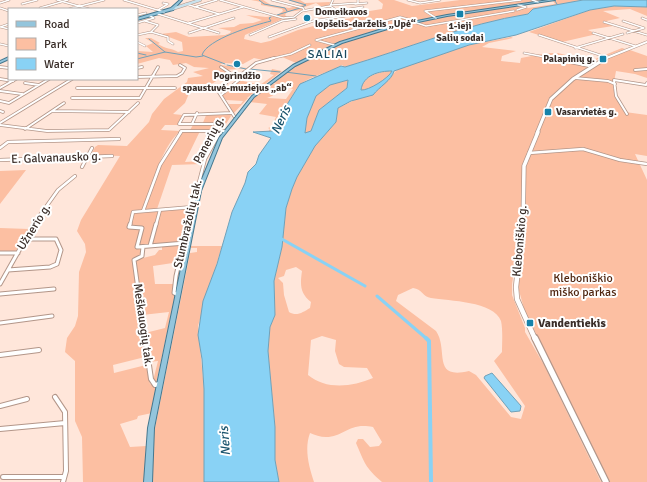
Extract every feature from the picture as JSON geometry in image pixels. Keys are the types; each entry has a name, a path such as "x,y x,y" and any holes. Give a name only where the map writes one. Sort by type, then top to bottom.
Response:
{"main road":[{"path":"172,9 177,6 181,0"},
{"path":"138,19 200,0"},
{"name":"Panerių g.","path":"148,482 151,428 194,207 206,166 222,131 233,114 278,75 334,45 373,32 414,22 554,0"},
{"path":"177,6 182,6"}],"street":[{"path":"0,2 9,0"},
{"path":"22,4 37,0"},
{"path":"57,0 86,8"},
{"path":"40,8 68,0"},
{"path":"73,8 104,0"},
{"path":"124,0 189,24 219,33"},
{"path":"194,7 217,0"},
{"path":"220,0 276,17 294,17 304,25"},
{"path":"272,0 301,7 304,10"},
{"path":"331,6 333,0"},
{"path":"351,4 358,2 358,0"},
{"path":"408,0 418,3 440,0"},
{"path":"436,18 425,11 522,0"},
{"path":"532,0 538,2"},
{"path":"158,12 168,4 163,3"},
{"path":"294,17 298,12 304,10 367,3"},
{"path":"186,4 219,14"},
{"path":"518,5 526,8 518,10"},
{"path":"269,36 311,23 313,20 345,16 331,6"},
{"path":"189,24 243,7"},
{"path":"338,11 363,7"},
{"path":"0,8 8,11"},
{"path":"0,12 8,11"},
{"path":"334,45 316,40 400,17 426,26 514,11"},
{"path":"138,15 146,13"},
{"path":"138,23 154,18 150,16"},
{"path":"189,33 234,18"},
{"path":"642,18 647,20"},
{"path":"250,34 282,21 296,19"},
{"path":"145,21 158,25 151,32"},
{"path":"623,21 644,28 627,33"},
{"path":"604,22 647,35"},
{"path":"138,35 151,32 168,38 168,42 173,44"},
{"path":"593,33 635,46"},
{"path":"575,48 623,34"},
{"path":"539,35 606,57"},
{"path":"138,42 145,46"},
{"name":"Kleboniškio g.","path":"606,482 526,321 517,298 516,287 523,224 524,166 551,99 589,66 606,57 647,42"},
{"path":"642,44 647,46"},
{"path":"233,114 218,90 231,78 242,74 247,69 260,62 291,54 310,45"},
{"path":"524,54 589,66"},
{"path":"138,76 177,76 182,73 185,68 180,65"},
{"path":"0,67 5,67"},
{"path":"0,70 5,67"},
{"path":"138,68 142,67"},
{"path":"72,98 140,98 158,67"},
{"path":"221,67 230,73 231,78"},
{"path":"635,70 647,69"},
{"path":"575,78 608,81 614,80 646,85 647,83"},
{"path":"0,79 12,81"},
{"path":"0,101 9,102 47,80"},
{"path":"0,124 70,80"},
{"path":"221,95 239,80"},
{"path":"614,80 616,96 627,114"},
{"path":"0,88 12,81"},
{"path":"608,81 614,84"},
{"path":"25,83 39,85"},
{"path":"77,88 175,88"},
{"path":"0,91 23,94"},
{"path":"0,124 26,129 109,130 138,103"},
{"path":"26,129 64,104"},
{"path":"52,111 129,112"},
{"path":"213,124 179,124 182,116 196,113 233,114"},
{"path":"192,124 196,113"},
{"path":"143,211 160,165 181,131 222,131"},
{"path":"0,148 8,142 119,139"},
{"path":"82,166 92,148"},
{"path":"529,153 583,149 620,160 647,164"},
{"name":"E. Galvanausko g.","path":"0,160 112,156"},
{"name":"Užnerio g.","path":"0,284 34,223 58,190 75,176"},
{"path":"187,242 137,247 142,228 129,227 133,212 194,207"},
{"path":"150,246 160,210"},
{"path":"8,270 50,267 57,264 61,250 56,239 26,239"},
{"name":"Meškauogių tak.","path":"143,247 142,256 134,260 151,379 155,385 160,384"},
{"path":"0,253 18,253"},
{"path":"0,294 54,289"},
{"path":"0,323 52,316"},
{"path":"0,355 39,350"},
{"path":"3,477 64,480 66,471 65,412 55,397"},
{"path":"0,406 27,399"},
{"path":"0,429 65,423"}],"green space":[{"path":"251,0 263,0 271,5 289,8 303,5 288,0 300,0 305,3 330,2 329,6 322,7 316,3 302,8 302,10 287,12 285,15 287,17 245,35 244,39 261,43 298,30 352,18 345,15 382,9 383,4 378,0 394,0 412,6 460,0 551,0 535,1 536,2 423,19 378,30 335,44 316,41 332,45 296,63 282,57 263,60 254,58 243,64 223,63 220,65 247,68 226,70 230,75 223,74 214,83 208,85 201,84 190,91 185,103 173,114 182,115 178,125 165,125 161,130 180,131 167,148 162,158 142,210 132,212 128,227 141,228 137,246 142,248 140,257 132,258 145,357 113,365 114,373 146,365 150,384 157,387 152,413 138,416 137,419 120,424 130,447 146,446 144,482 83,482 82,437 75,421 75,361 65,352 67,338 75,326 78,316 79,272 86,252 85,244 77,231 81,220 120,156 91,155 95,147 98,145 127,146 149,122 152,114 164,99 187,82 188,78 203,76 193,72 209,68 194,67 186,63 173,65 170,60 159,58 138,64 138,51 153,52 146,46 153,43 145,38 151,38 160,43 158,44 161,46 178,52 183,51 182,42 161,34 176,32 189,37 225,35 231,31 218,28 234,27 240,24 253,23 262,20 246,15 266,17 276,16 283,11 282,9 261,5 261,2"},
{"path":"583,0 533,9 528,14 505,18 458,30 345,67 342,65 331,71 312,77 297,88 271,131 268,132 270,129 268,128 271,127 276,117 259,114 267,104 249,102 269,83 283,86 272,96 267,98 286,99 293,89 270,82 297,63 357,37 389,28 454,15 519,6 528,8 555,4 553,1"},
{"path":"614,6 647,7 647,16 630,9 603,11 620,18 602,22 613,26 588,30 597,34 562,42 529,32 590,10"},
{"path":"511,37 513,38 489,43 482,47 516,51 502,56 501,61 520,63 521,58 548,53 558,53 577,58 574,63 585,66 595,59 622,48 625,49 596,60 550,97 522,166 522,223 512,284 512,295 525,328 525,332 544,365 601,482 382,482 366,465 356,443 358,439 363,439 370,447 379,446 382,442 373,427 358,426 338,435 326,437 310,433 307,452 314,482 279,482 275,460 275,427 268,351 270,327 275,315 274,281 282,247 286,208 297,177 315,146 336,122 338,108 359,98 343,102 357,93 373,91 372,95 399,68 469,45","holes":["296,267 302,271 301,280 303,292 307,299 311,302 310,308 295,314 289,312 284,295 283,283 278,278 284,276 286,270","413,288 428,297 470,303 490,309 497,314 502,325 502,352 494,361 525,406 521,419 511,417 476,375 469,371 457,373 450,371 445,367 440,339 436,331 396,301 398,295","322,336 336,340 335,351 339,364 344,367 367,368 373,378 357,383 339,386 315,380 308,375 311,340"]},
{"name":"Kleboniškio miško parkas","path":"627,49 647,56 647,78 635,74 616,71 613,88 625,112 647,115 647,156 635,154 647,180 647,482 610,482 525,312 518,287 525,224 525,166 551,99 590,66"},
{"path":"272,69 282,71 247,98 234,113 232,113 229,104 241,104 243,101 226,100 222,95 239,80 260,85 274,75 270,74"},
{"path":"392,70 383,80 362,91 362,84 369,77 377,73"},
{"path":"348,80 347,88 319,110 311,131 305,133 307,118 316,96 330,85"},
{"path":"207,113 230,113 231,116 222,130 190,130 193,125 202,125"},
{"path":"200,131 185,162 203,161 202,164 172,165 157,209 145,210 161,163 181,132"},
{"path":"26,170 0,204 0,171"},
{"path":"191,208 184,242 151,245 161,210"},
{"path":"159,210 150,245 139,246 143,228 141,226 130,226 134,212"},
{"path":"0,228 29,229 15,252 0,252"},
{"path":"183,244 179,262 153,266 155,284 174,284 173,292 175,295 156,384 153,381 158,361 149,362 145,333 165,328 169,312 142,315 135,260 155,255 159,250 162,250 162,245"},
{"path":"191,246 222,246 198,326 204,389 204,482 151,482 154,433 190,253 197,252 197,248 191,248"}],"water":[{"name":"Neris","path":"583,0 647,0 647,7 614,6 590,10 516,35 469,45 394,71 391,77 373,95 351,101 338,108 336,122 315,146 297,177 292,189 286,208 282,247 274,281 275,315 270,327 268,351 275,427 275,460 279,482 204,482 204,389 202,359 198,335 203,301 217,264 232,212 245,183 248,172 256,164 259,155 271,138 253,132 273,131 281,114 300,84 341,66 345,67 368,60 458,30 505,18 528,14 533,9","holes":["392,71 378,84 361,90 362,85 368,77 377,73","348,80 347,88 319,110 311,131 305,133 307,118 316,96 330,85"]},
{"path":"492,373 521,406 520,411 511,412 484,378"}],"waterway":[{"path":"259,0 264,4 285,8 287,11"},
{"path":"289,0 306,5 302,7"},
{"path":"277,15 300,8"},
{"path":"225,64 202,55 206,49 222,38 243,29 271,21 269,18 271,17"},
{"path":"149,39 165,52"},
{"path":"138,59 165,52"},
{"path":"165,52 196,57 203,56"},
{"path":"138,53 146,55"},
{"path":"227,65 246,69"},
{"path":"249,69 280,72"},
{"path":"285,72 316,76"},
{"path":"280,238 365,286"},
{"path":"377,296 427,339"},
{"path":"427,339 429,341 431,482"}],"place":[{"name":"1-ieji Salių sodai","path":"460,14"},
{"name":"Domeikavos lopšelis-darželis „Upė“","path":"307,18"},
{"name":"Palapinių g.","path":"603,59"},
{"name":"Pogrindžio spaustuvė-muziejus „ab“","path":"237,64"},
{"name":"Vasarvietės g.","path":"548,112"},
{"name":"Vandentiekis","path":"530,323"}],"district":[{"name":"SALIAI","path":"328,54"}]}
